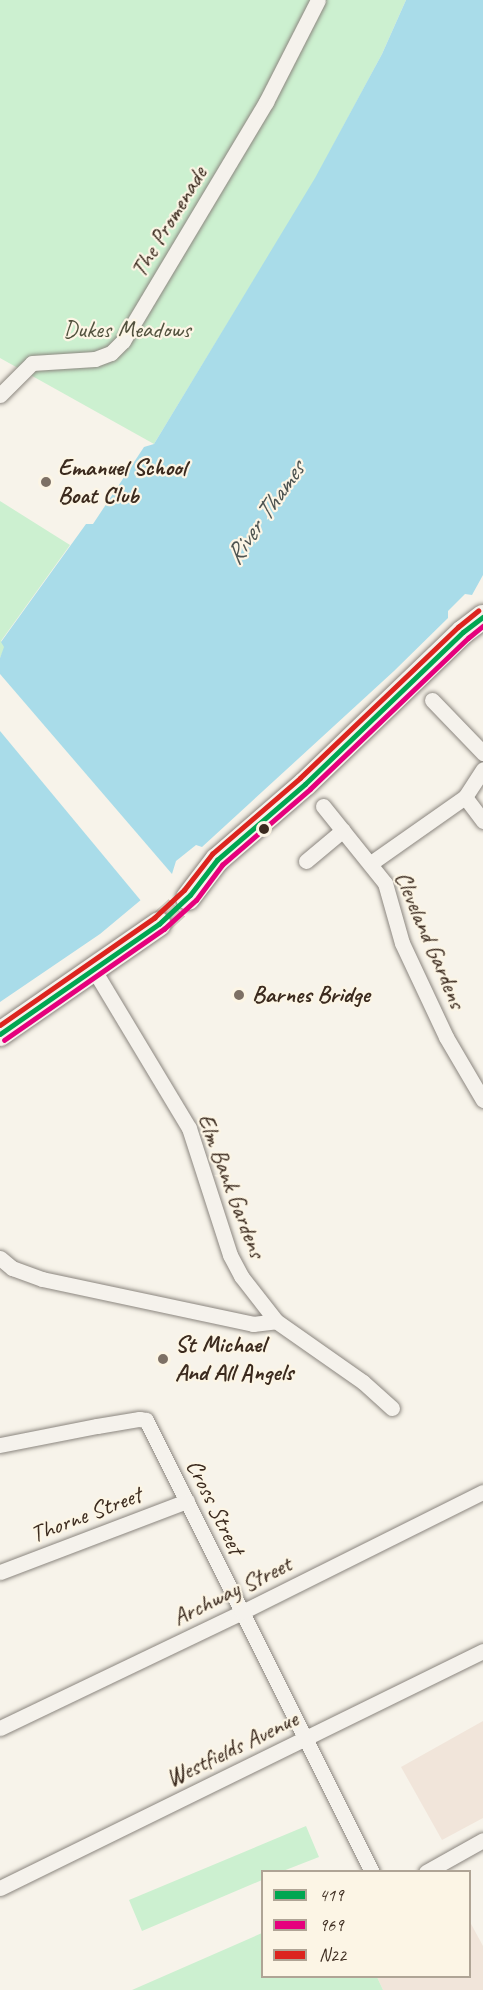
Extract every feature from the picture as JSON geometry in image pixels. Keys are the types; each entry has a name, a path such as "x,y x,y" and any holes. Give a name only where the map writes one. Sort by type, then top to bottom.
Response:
{"main road":[{"path":"188,898 217,860 305,784 463,632 483,616"},
{"path":"0,1034 159,924"}],"street":[{"name":"The Promenade","path":"0,395 17,375 32,363 95,359 111,353 123,341 270,94 318,0"},
{"path":"432,700 483,753"},
{"path":"371,862 465,797 483,769"},
{"path":"465,797 483,821"},
{"name":"Cleveland Gardens","path":"323,806 371,862 385,883 402,943 446,1037 483,1100"},
{"path":"306,861 343,830"},
{"name":"Elm Bank Gardens","path":"94,970 189,1128 230,1255 241,1275 276,1321 363,1382 392,1408"},
{"path":"0,1258 12,1268 42,1279 252,1324 276,1321"},
{"name":"Cross Street","path":"0,1445 107,1424 146,1420 371,1870"},
{"name":"Archway Street","path":"0,1728 242,1612 483,1492"},
{"name":"Thorne Street","path":"0,1572 187,1501"},
{"name":"Westfields Avenue","path":"0,1888 483,1651"},
{"path":"430,1870 483,1840"}],"shaded area":[{"path":"483,1721 483,1818 442,1840 401,1767"},
{"path":"471,1924 483,1946 483,1990 383,1990 377,1978 471,1978"}],"green space":[{"name":"Dukes Meadows","path":"0,0 406,0 382,54 313,183 154,444 0,358"},
{"path":"0,501 70,545 1,641 5,647 0,658"},
{"path":"306,1826 319,1857 286,1870 261,1870 261,1880 142,1931 129,1900"},
{"path":"261,1933 261,1978 377,1978 383,1990 132,1990"}],"water":[{"name":"River Thames","path":"406,0 483,0 483,575 472,595 465,594 448,611 448,618 394,671 202,847 196,845 176,861 172,874 100,934 0,1002 0,658 4,647 1,642 86,524 93,524 144,447 154,444 315,178 382,54"}],"pier":[{"path":"0,674 172,874 173,876 142,902 0,731"}],"tunnel":[{"path":"159,924 188,898"}],"transit line":[{"name":"N22","path":"0,1025 154,918 184,890 212,854 300,778 458,627 478,611"},
{"name":"419","path":"0,1034 159,924 190,895 217,860 305,784 463,632 483,617"},
{"name":"969","path":"4,1040 164,929 196,900 222,865 310,789 483,626"}],"place":[{"name":"Emanuel School Boat Club","path":"46,482"},
{"name":"Barnes Bridge","path":"239,995"},
{"name":"St Michael And All Angels","path":"163,1359"}]}
